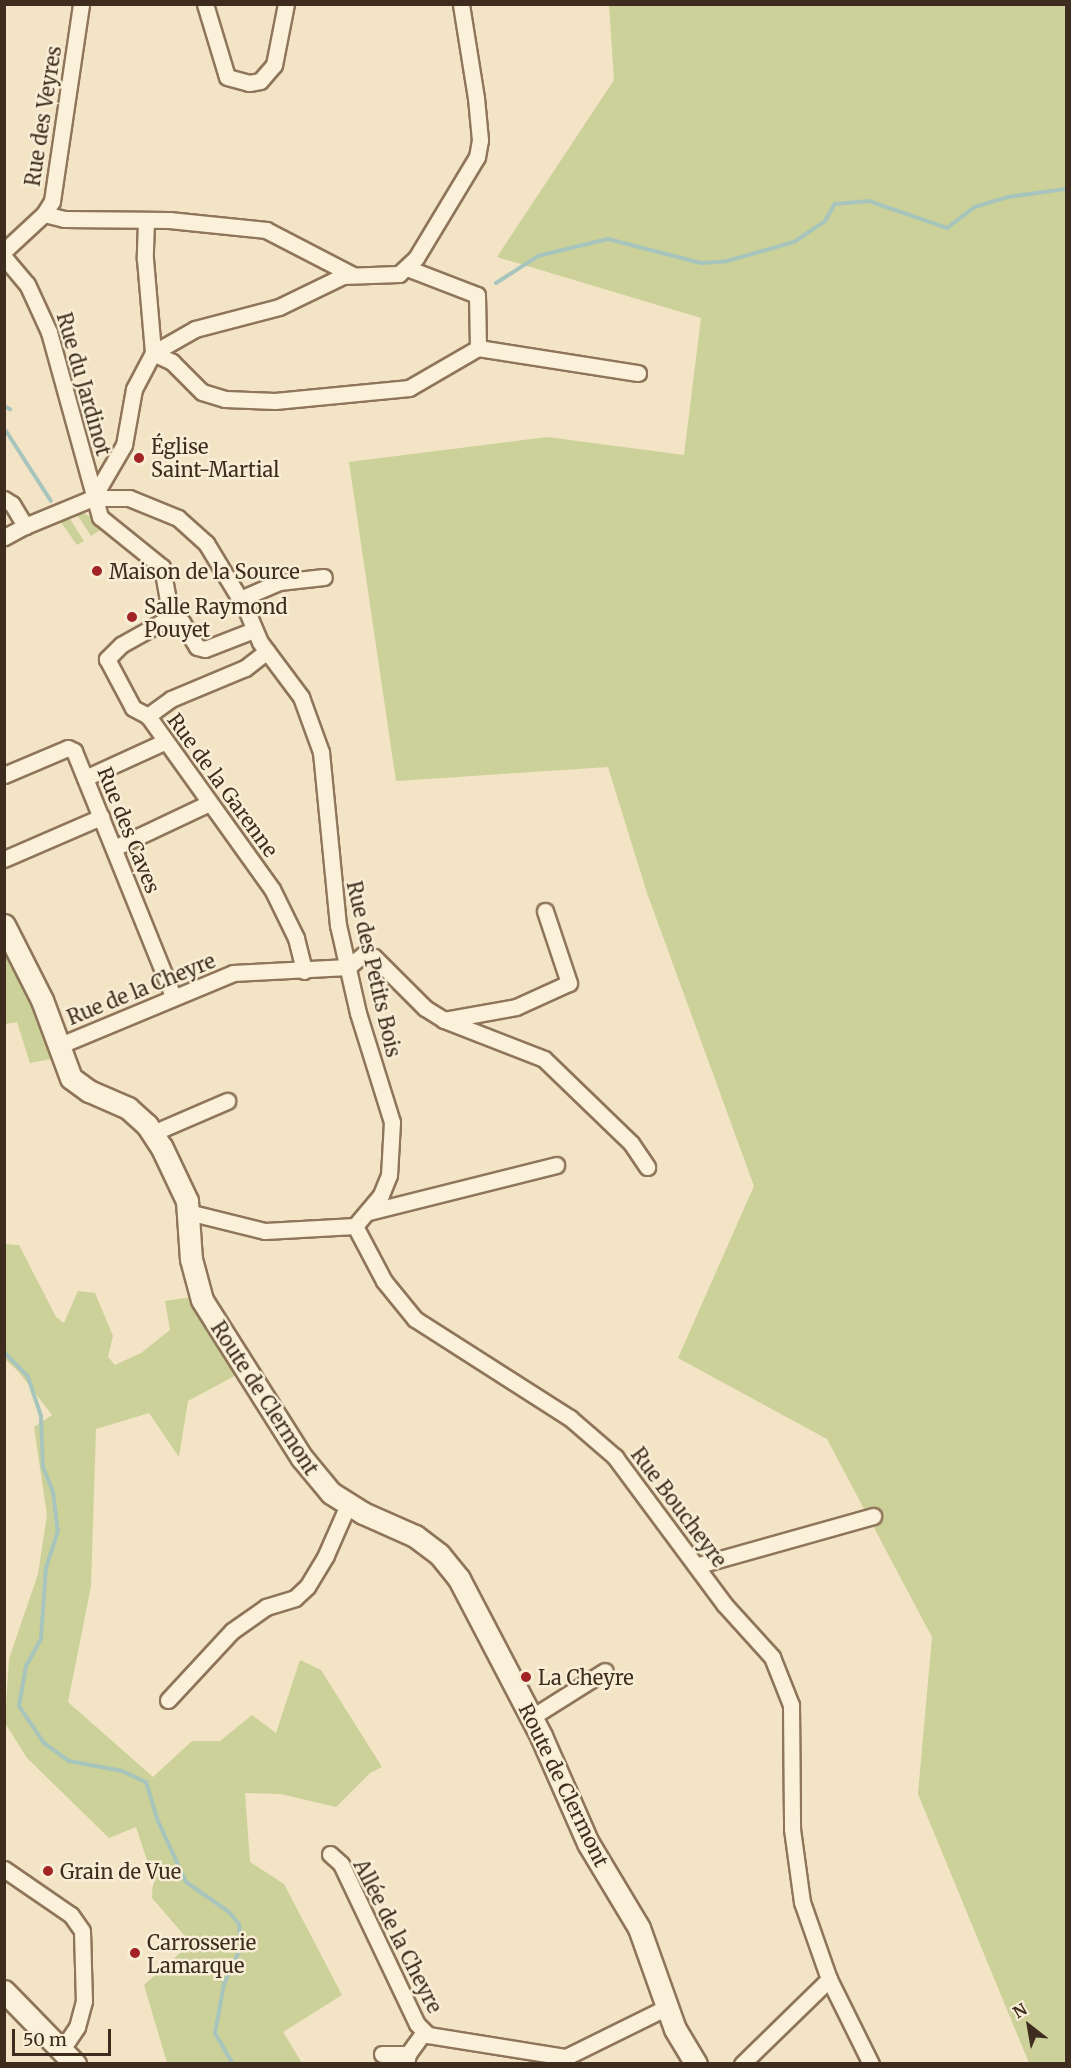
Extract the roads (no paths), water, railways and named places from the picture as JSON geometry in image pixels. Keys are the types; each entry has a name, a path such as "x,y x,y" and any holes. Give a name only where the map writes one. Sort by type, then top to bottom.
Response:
{"street":[{"name":"Rue des Veyres","path":"4,250 44,214 52,201 61,155 81,4"},
{"path":"205,4 228,77 249,83 260,81 274,65 286,4"},
{"path":"4,537 93,498 124,445 134,389 153,353 195,329 268,311 351,274 390,275 407,268 477,157 480,140 476,98 461,4"},
{"path":"44,214 63,219 219,224 267,230 351,274"},
{"path":"146,221 145,259 153,353"},
{"name":"Rue du Jardinot","path":"7,266 27,284 50,332 93,498 100,517 162,567 171,617"},
{"path":"407,268 477,295 478,348"},
{"path":"153,353 171,362 202,392 225,399 275,401 409,388 478,348 638,373"},
{"name":"Rue des Petits Bois","path":"93,498 129,498 178,518 206,543 240,599 254,630 301,697 321,752 329,812 329,865 348,967 358,1013 392,1122 389,1175 369,1212 355,1226"},
{"path":"4,499 12,504 25,526"},
{"path":"240,599 279,582 324,577"},
{"path":"148,716 128,700 107,659 108,654 171,617 182,622 197,647 205,649 254,630"},
{"name":"Rue de la Garenne","path":"267,651 245,668 171,699 148,716 164,742 272,890 296,938 304,971"},
{"path":"85,778 164,742"},
{"name":"Rue des Caves","path":"4,775 68,748 74,751 173,996"},
{"path":"114,848 209,803"},
{"path":"4,859 101,817"},
{"path":"444,1020 516,1007 569,983 545,911"},
{"name":"Route de Clermont","path":"4,926 42,1000 58,1046 75,1083 128,1108 153,1133 177,1177 188,1212 191,1259 209,1313 302,1458 331,1493 348,1505 415,1536 449,1565 531,1717 583,1833 639,1928 666,2007 696,2064"},
{"name":"Rue de la Cheyre","path":"58,1046 173,996 233,974 348,967 363,955 374,957 424,1008 444,1020 544,1059 632,1143 647,1167"},
{"path":"153,1133 226,1101"},
{"path":"369,1212 556,1166"},
{"path":"188,1212 265,1231 355,1226"},
{"name":"Rue Boucheyre","path":"355,1226 384,1281 415,1319 570,1418 630,1473 699,1565 724,1604 765,1646 787,1688 793,1721 790,1796 795,1875 810,1933 829,1979 871,2064"},
{"path":"168,1700 232,1631 266,1608 295,1598 307,1587 326,1555 348,1505"},
{"path":"699,1565 873,1516"},
{"path":"531,1717 605,1671"},
{"name":"Allée de la Cheyre","path":"330,1854 342,1864 424,2032 433,2037 566,2057 666,2007"},
{"path":"4,1869 71,1915 82,1931 84,2001 69,2056 4,1991"},
{"path":"742,2064 829,1979"},
{"path":"382,2054 407,2059 424,2032"}],"waterway":[{"path":"496,283 538,256 608,239 701,263 727,261 794,242 825,221 835,204 869,201 947,228 975,207 1008,197 1066,189"},
{"path":"4,406 10,409"},
{"path":"6,431 51,501"},
{"path":"4,1352 28,1377 41,1416 43,1467 53,1492 58,1531 46,1567 41,1639 26,1666 19,1706 44,1743 69,1761 122,1771 146,1782 157,1819 186,1882 229,1912 239,1924 241,1947 224,1984 215,2033 233,2064"}],"place":[{"name":"Église Saint-Martial","path":"139,458"},
{"name":"Maison de la Source","path":"97,571"},
{"name":"Salle Raymond Pouyet","path":"132,617"},
{"name":"La Cheyre","path":"526,1677"},
{"name":"Grain de Vue","path":"48,1871"},
{"name":"Carrosserie Lamarque","path":"135,1953"}]}
